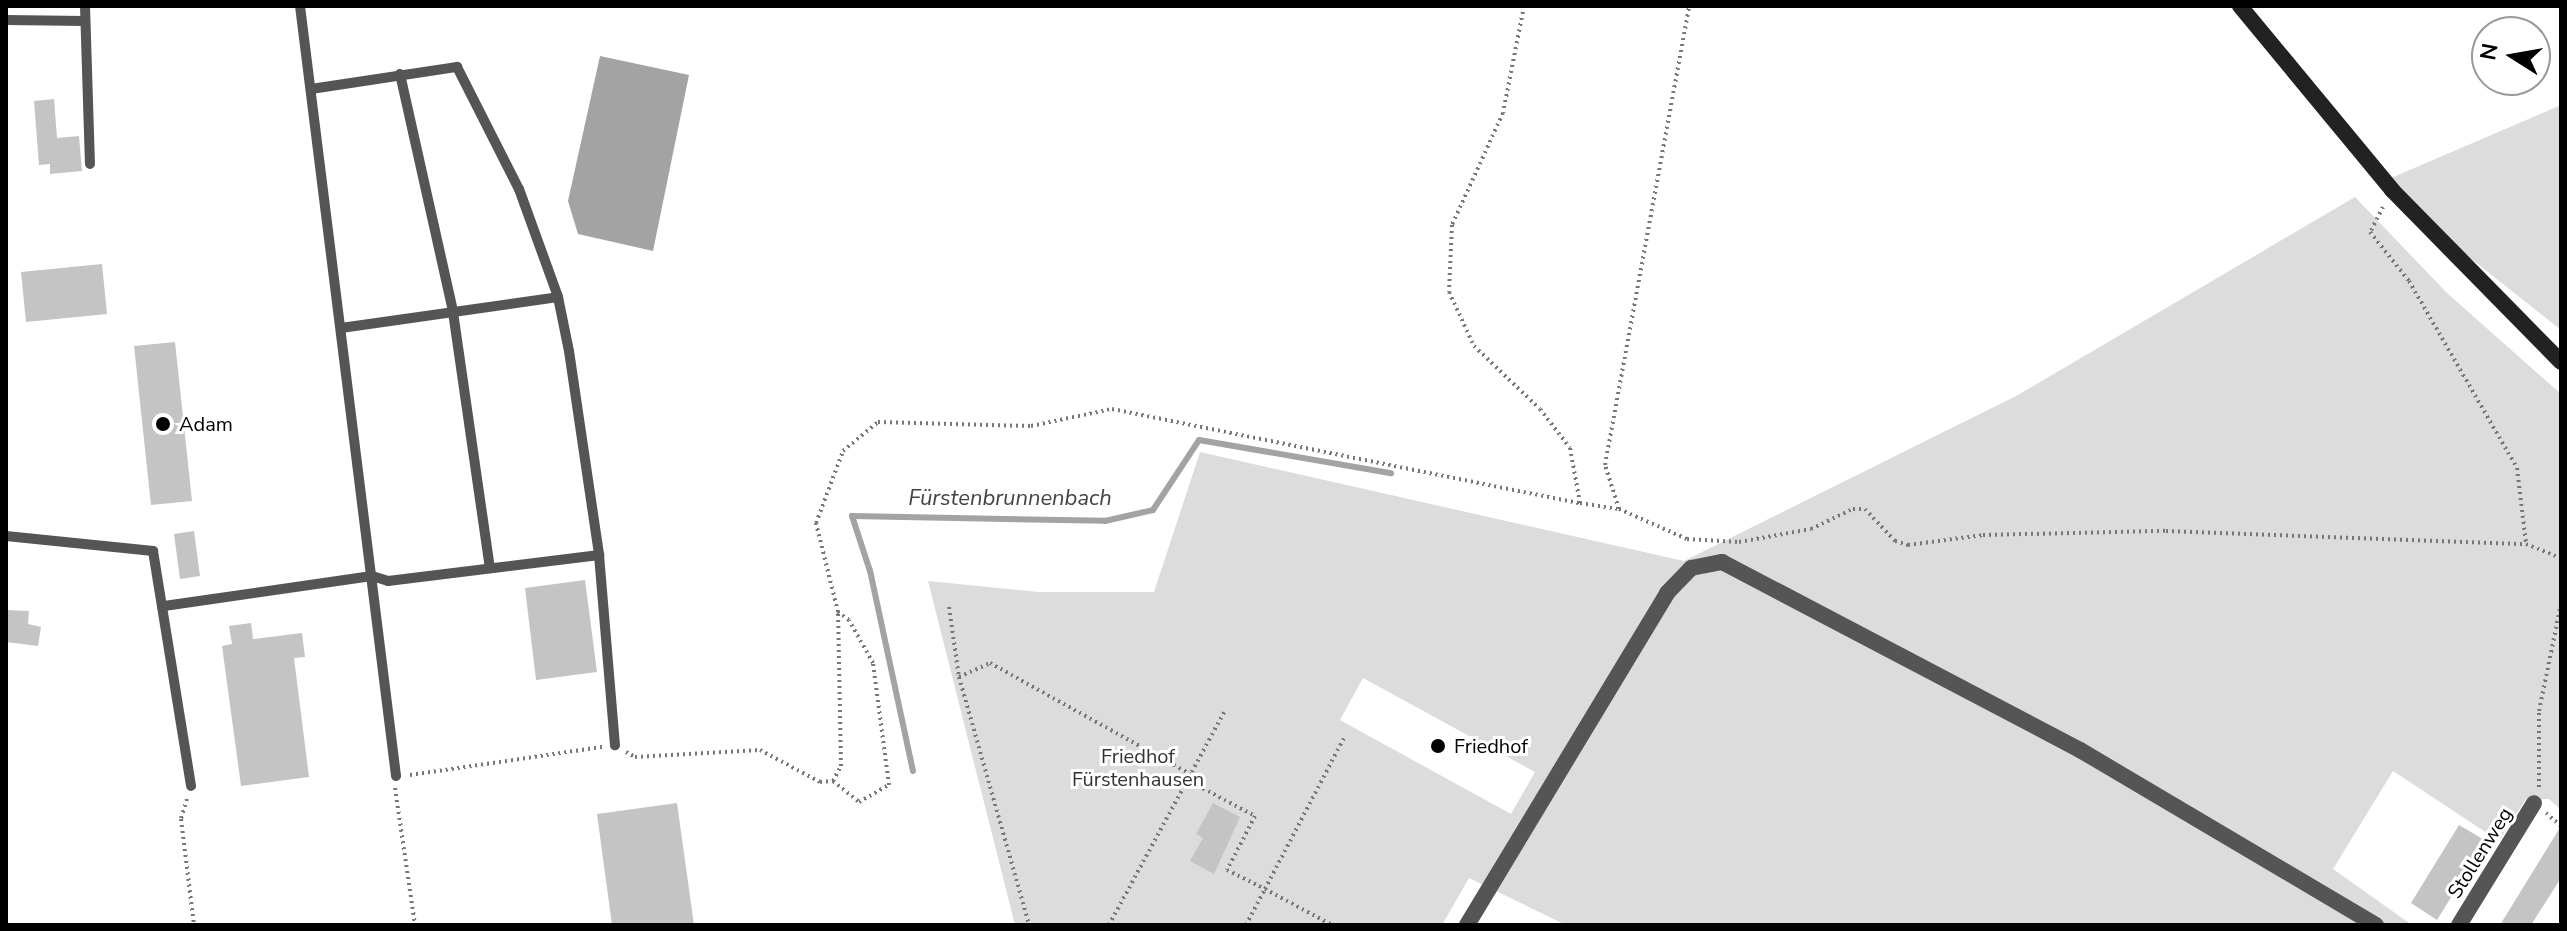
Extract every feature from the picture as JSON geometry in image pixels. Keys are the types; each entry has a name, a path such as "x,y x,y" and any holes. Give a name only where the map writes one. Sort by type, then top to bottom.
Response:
{"main road":[{"path":"2240,6 2392,190 2561,362"}],"street":[{"path":"1467,925 1667,593 1691,568 1722,562 2080,750 2376,925"},
{"name":"Stollenweg","path":"2459,925 2534,803"}],"lane":[{"path":"85,6 90,164"},
{"path":"300,6 396,776"},
{"path":"6,20 85,21"},
{"path":"311,89 457,67 519,189 558,297 599,555 615,745"},
{"path":"400,74 453,312 490,568"},
{"path":"341,328 558,297"},
{"path":"6,536 153,551 191,786"},
{"path":"164,606 372,576 388,581 599,555"}],"path":[{"path":"1524,6 1503,113 1452,225 1449,292 1474,346 1540,409 1570,448 1580,503"},
{"path":"1619,509 1605,465 1689,6"},
{"path":"2392,190 2370,232 2409,281 2517,468 2526,544"},
{"path":"833,781 841,766 838,612 816,523 843,451 878,422 1031,426 1112,409 1619,509 1687,539 1739,542 1811,529 1853,509 1865,509 1895,541 1908,545 1983,535 2166,531 2526,544 2561,558"},
{"path":"2534,803 2540,777 2539,711 2561,604"},
{"path":"949,607 959,677 1029,925"},
{"path":"415,925 396,776 615,745 635,757 760,750 820,782 833,781 859,802 889,785 873,663 849,620 838,612"},
{"path":"959,677 990,663 1255,816 1227,870 1332,925"},
{"path":"1109,925 1224,712"},
{"path":"1246,925 1344,738"},
{"path":"191,786 181,819 194,925"}],"green space":[{"path":"2561,105 2561,330 2377,184"},
{"name":"Friedhof Fürstenhausen","path":"2355,197 2447,293 2561,394 2561,810 2549,799 2526,799 2499,841 2393,771 2333,869 2412,925 1566,925 1469,878 1442,925 1015,925 928,581 1039,592 1154,592 1200,452 1684,561 2018,395","holes":["1363,678 1535,772 1511,814 1340,720"]}],"shaded area":[{"path":"600,56 689,75 653,251 578,234 568,201"}],"building":[{"path":"54,99 57,138 79,136 82,171 50,174 50,164 39,165 34,101"},
{"path":"102,264 107,314 26,322 21,272"},
{"name":"Adam","path":"175,342 192,501 151,505 134,346"},
{"path":"194,531 200,576 180,579 174,534"},
{"path":"585,580 597,672 536,680 525,588"},
{"path":"6,610 29,611 28,624 41,627 38,646 6,642"},
{"path":"251,623 253,639 302,633 305,657 294,658 309,777 241,786 222,646 232,644 229,626"},
{"path":"677,803 694,925 612,925 597,814"},
{"path":"1213,803 1240,817 1214,874 1190,861 1203,838 1196,834"},
{"path":"2459,825 2486,841 2437,920 2411,903"},
{"path":"2561,826 2561,878 2531,925 2500,925"}],"waterway":[{"name":"Fürstenbrunnenbach","path":"913,771 870,571 852,516 1105,521 1153,510 1199,440 1391,473"}],"place":[{"name":"Adam","path":"163,424"},
{"name":"Friedhof","path":"1438,746"}]}
